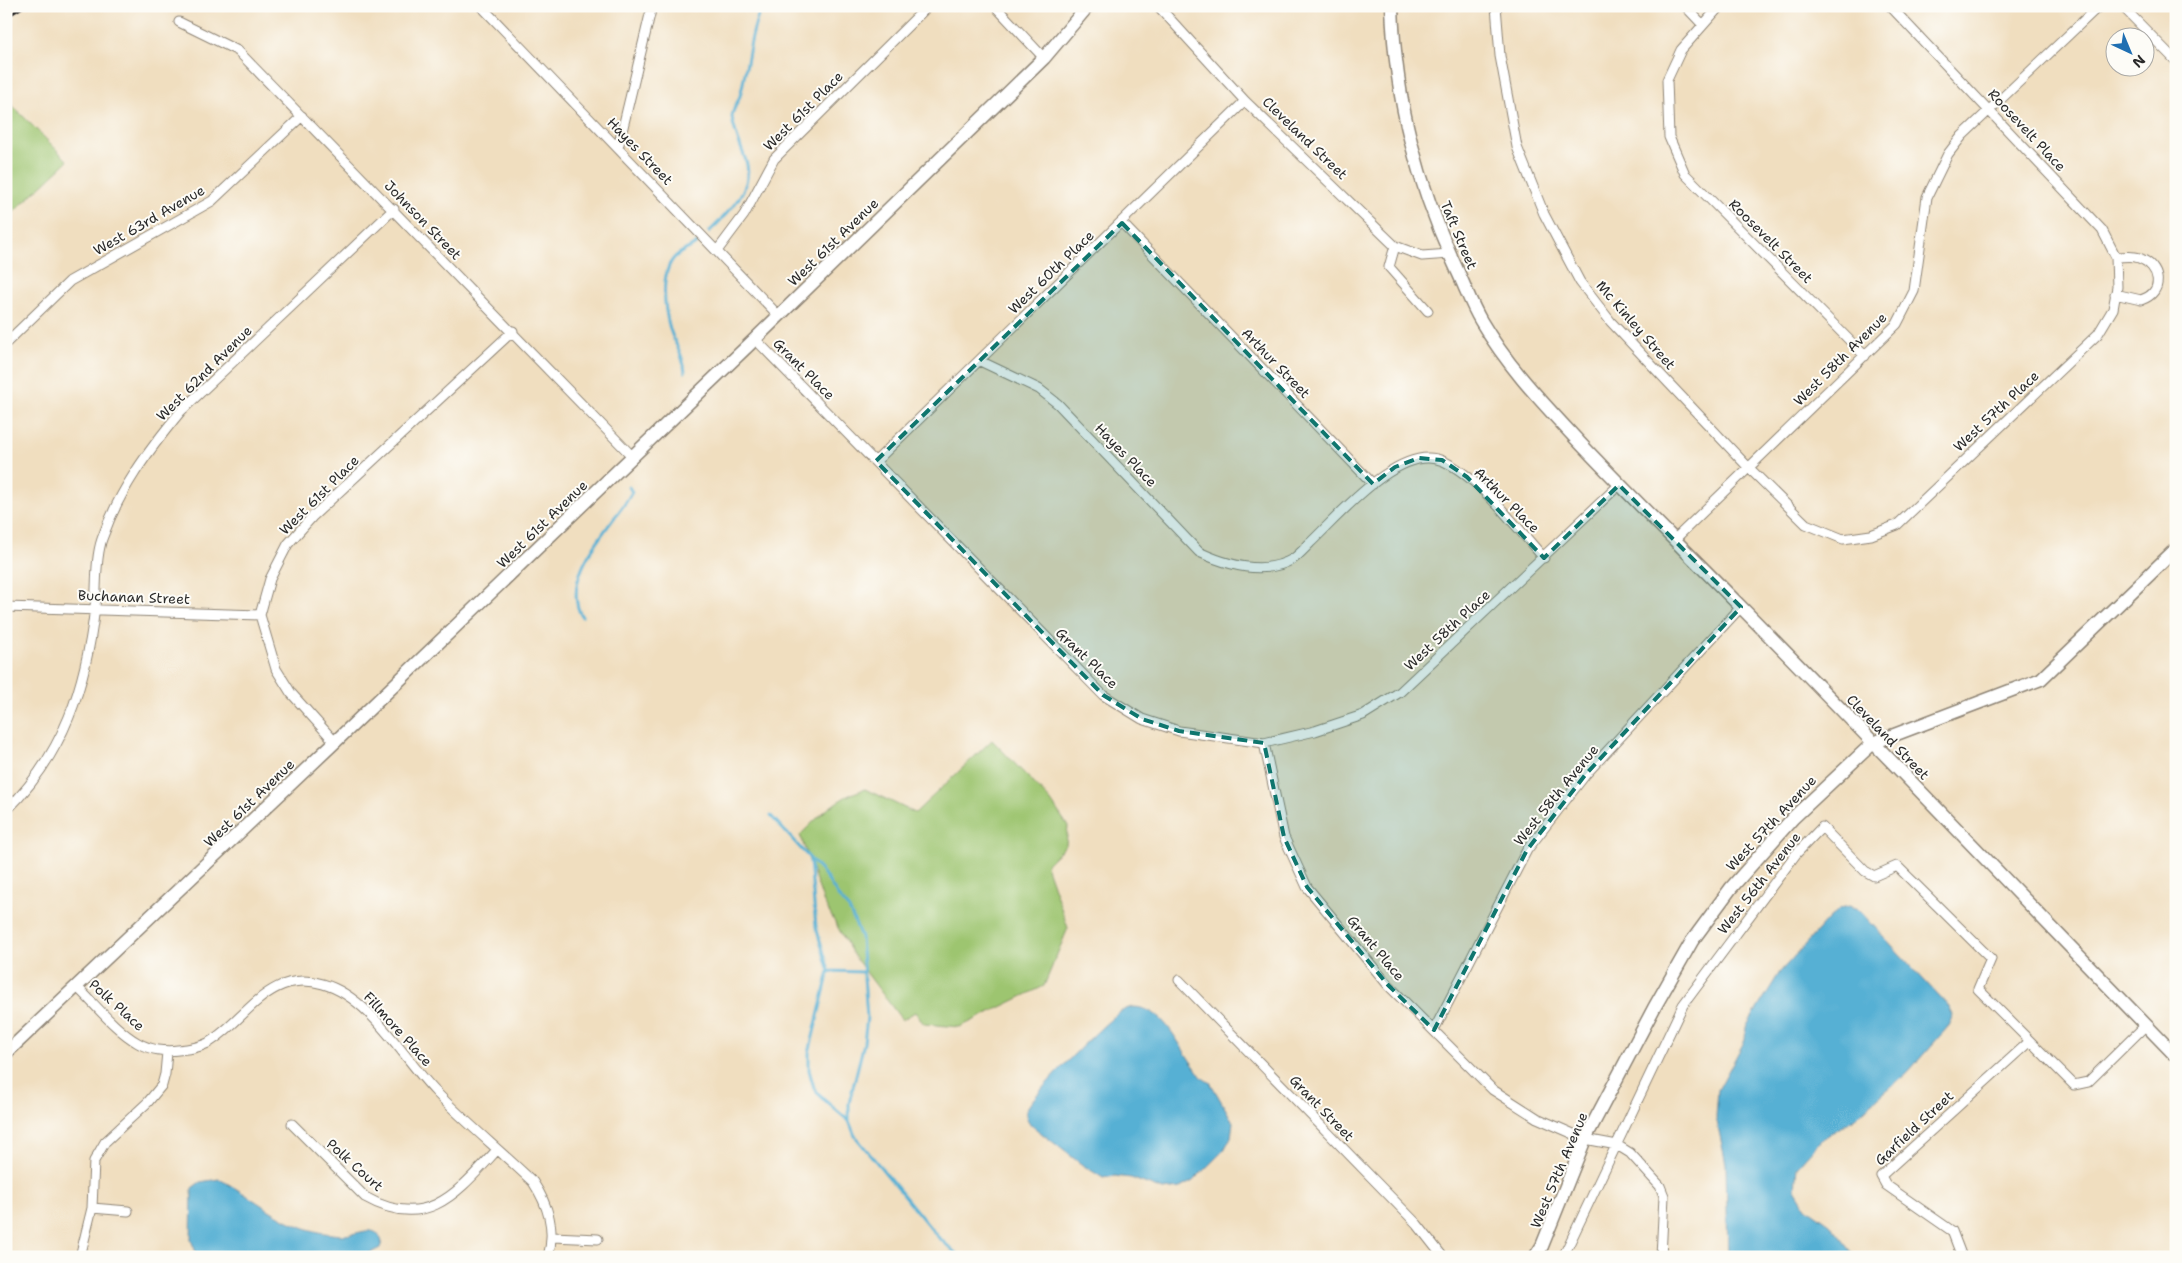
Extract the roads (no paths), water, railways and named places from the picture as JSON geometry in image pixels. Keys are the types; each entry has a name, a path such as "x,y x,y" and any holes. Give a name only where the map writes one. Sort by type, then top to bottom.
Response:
{"main road":[{"name":"West 61st Avenue","path":"6,1053 335,742 755,339 1044,58 1088,6"},
{"name":"Taft Street","path":"1392,6 1399,84 1410,145 1427,198 1450,254 1481,320 1520,380 1578,441"},
{"name":"Cleveland Street","path":"1578,441 2176,1056"},
{"name":"West 57th Avenue","path":"1535,1257 1542,1246 1586,1140 1654,1008 1692,941 1731,888 1793,818 1873,743 2041,679 2176,549"}],"street":[{"name":"Hayes Street","path":"480,6 718,251 778,316"},
{"path":"618,148 652,6"},
{"name":"West 61st Place","path":"718,251 744,214 774,159 928,6"},
{"path":"995,6 1044,58"},
{"name":"Cleveland Street","path":"1158,6 1245,101 1395,246 1422,256 1450,254"},
{"name":"Mc Kinley Street","path":"1496,6 1500,56 1517,147 1544,214 1580,282 1611,322 1748,467 1806,524 1843,539 1871,535"},
{"path":"1685,6 1703,24"},
{"name":"Roosevelt Street","path":"1720,6 1681,50 1667,80 1666,111 1669,137 1685,174 1866,356"},
{"name":"Roosevelt Place","path":"1890,6 2102,230 2116,257 2116,290"},
{"name":"West 58th Avenue","path":"1674,540 1897,324 1914,291 1927,196 1948,154 1990,110 2098,6"},
{"path":"2122,6 2176,61"},
{"name":"Johnson Street","path":"179,22 238,51 633,457"},
{"name":"West 60th Place","path":"876,462 1245,101"},
{"name":"West 63rd Avenue","path":"6,343 70,281 212,201 302,116"},
{"name":"West 62nd Avenue","path":"6,811 26,791 61,740 81,684 95,609 101,542 121,493 152,447 181,411 394,210"},
{"name":"Arthur Street","path":"1122,223 1373,484"},
{"path":"1395,246 1389,266 1428,311"},
{"path":"2116,257 2138,257 2144,260 2156,270 2158,282 2154,293 2141,300 2116,290"},
{"name":"West 57th Place","path":"1871,535 1896,525 2098,334 2113,309 2116,290"},
{"name":"West 61st Place","path":"260,615 270,579 288,544 312,517 512,331"},
{"name":"Grant Place","path":"755,339 1103,696 1142,720 1179,732 1264,744 1284,836 1307,887 1388,985 1434,1030"},
{"name":"Hayes Place","path":"980,361 1039,389 1058,404 1199,552 1224,564 1266,568 1293,559 1373,484"},
{"name":"Arthur Place","path":"1373,484 1395,467 1419,458 1442,460 1467,477 1544,558"},
{"name":"West 58th Place","path":"1264,744 1315,731 1363,715 1400,692 1544,558 1619,485"},
{"name":"Buchanan Street","path":"6,607 260,615"},
{"name":"West 58th Avenue","path":"1434,1030 1527,850 1586,774 1741,607"},
{"path":"260,615 276,669 291,693 335,742"},
{"name":"West 56th Avenue","path":"1617,1145 1683,1005 1796,854 1822,828 1865,871 1874,876 1897,866 1991,959 1978,989 2030,1041"},
{"name":"Grant Street","path":"1179,980 1417,1224 1443,1257"},
{"name":"Fillmore Place","path":"167,1052 197,1048 208,1043 255,1001 271,990 304,982 322,983 338,990 361,1005 435,1091 533,1182 547,1208 552,1237"},
{"name":"Polk Place","path":"77,987 125,1034 139,1044 167,1052"},
{"path":"2030,1041 2074,1085 2088,1082 2146,1025"},
{"path":"1434,1030 1494,1090 1537,1118 1586,1140 1617,1145 1630,1153 1660,1186 1664,1196 1661,1257"},
{"name":"Garfield Street","path":"1962,1257 1952,1231 1886,1185 1881,1176 2030,1041"},
{"path":"80,1257 92,1208 93,1172 99,1151 105,1142 156,1094 165,1074 167,1052"},
{"name":"Polk Court","path":"292,1124 365,1197 379,1205 408,1212 419,1211 446,1201 497,1150"},
{"path":"1563,1257 1617,1145"},
{"path":"92,1208 128,1211"},
{"path":"548,1257 552,1237 598,1238"}],"water":[{"path":"1849,906 1858,909 1949,1007 1953,1015 1947,1028 1907,1073 1852,1120 1822,1139 1797,1167 1795,1189 1806,1207 1830,1224 1856,1257 1728,1257 1726,1164 1716,1117 1718,1090 1745,1040 1746,1027 1780,972 1829,918 1841,908"},
{"path":"1132,1007 1153,1013 1162,1020 1201,1076 1210,1082 1233,1122 1231,1137 1224,1150 1193,1181 1180,1188 1163,1190 1131,1178 1115,1176 1103,1178 1081,1164 1031,1125 1026,1117 1026,1111 1030,1103 1070,1059 1114,1017 1123,1010"},
{"path":"219,1179 283,1218 309,1229 341,1235 373,1231 380,1237 382,1242 380,1248 362,1257 198,1257 191,1240 192,1188 200,1182"}],"waterway":[{"path":"709,232 738,200 747,181 746,161 736,134 732,114 740,96 751,39 762,6"},
{"path":"685,372 683,359 668,321 664,292 667,273 674,258 697,243"},
{"path":"582,617 577,602 577,587 581,572 588,556 632,492 629,487"},
{"path":"771,816 824,874 840,899 849,909 861,937 867,1017 864,1043 849,1103 849,1121 855,1136 937,1236 960,1257"},
{"path":"810,860 816,927 829,971 809,1053 809,1070 814,1088 823,1099 849,1121"},
{"path":"829,971 864,972"}],"railway":[{"path":"6,17 24,6"}]}
